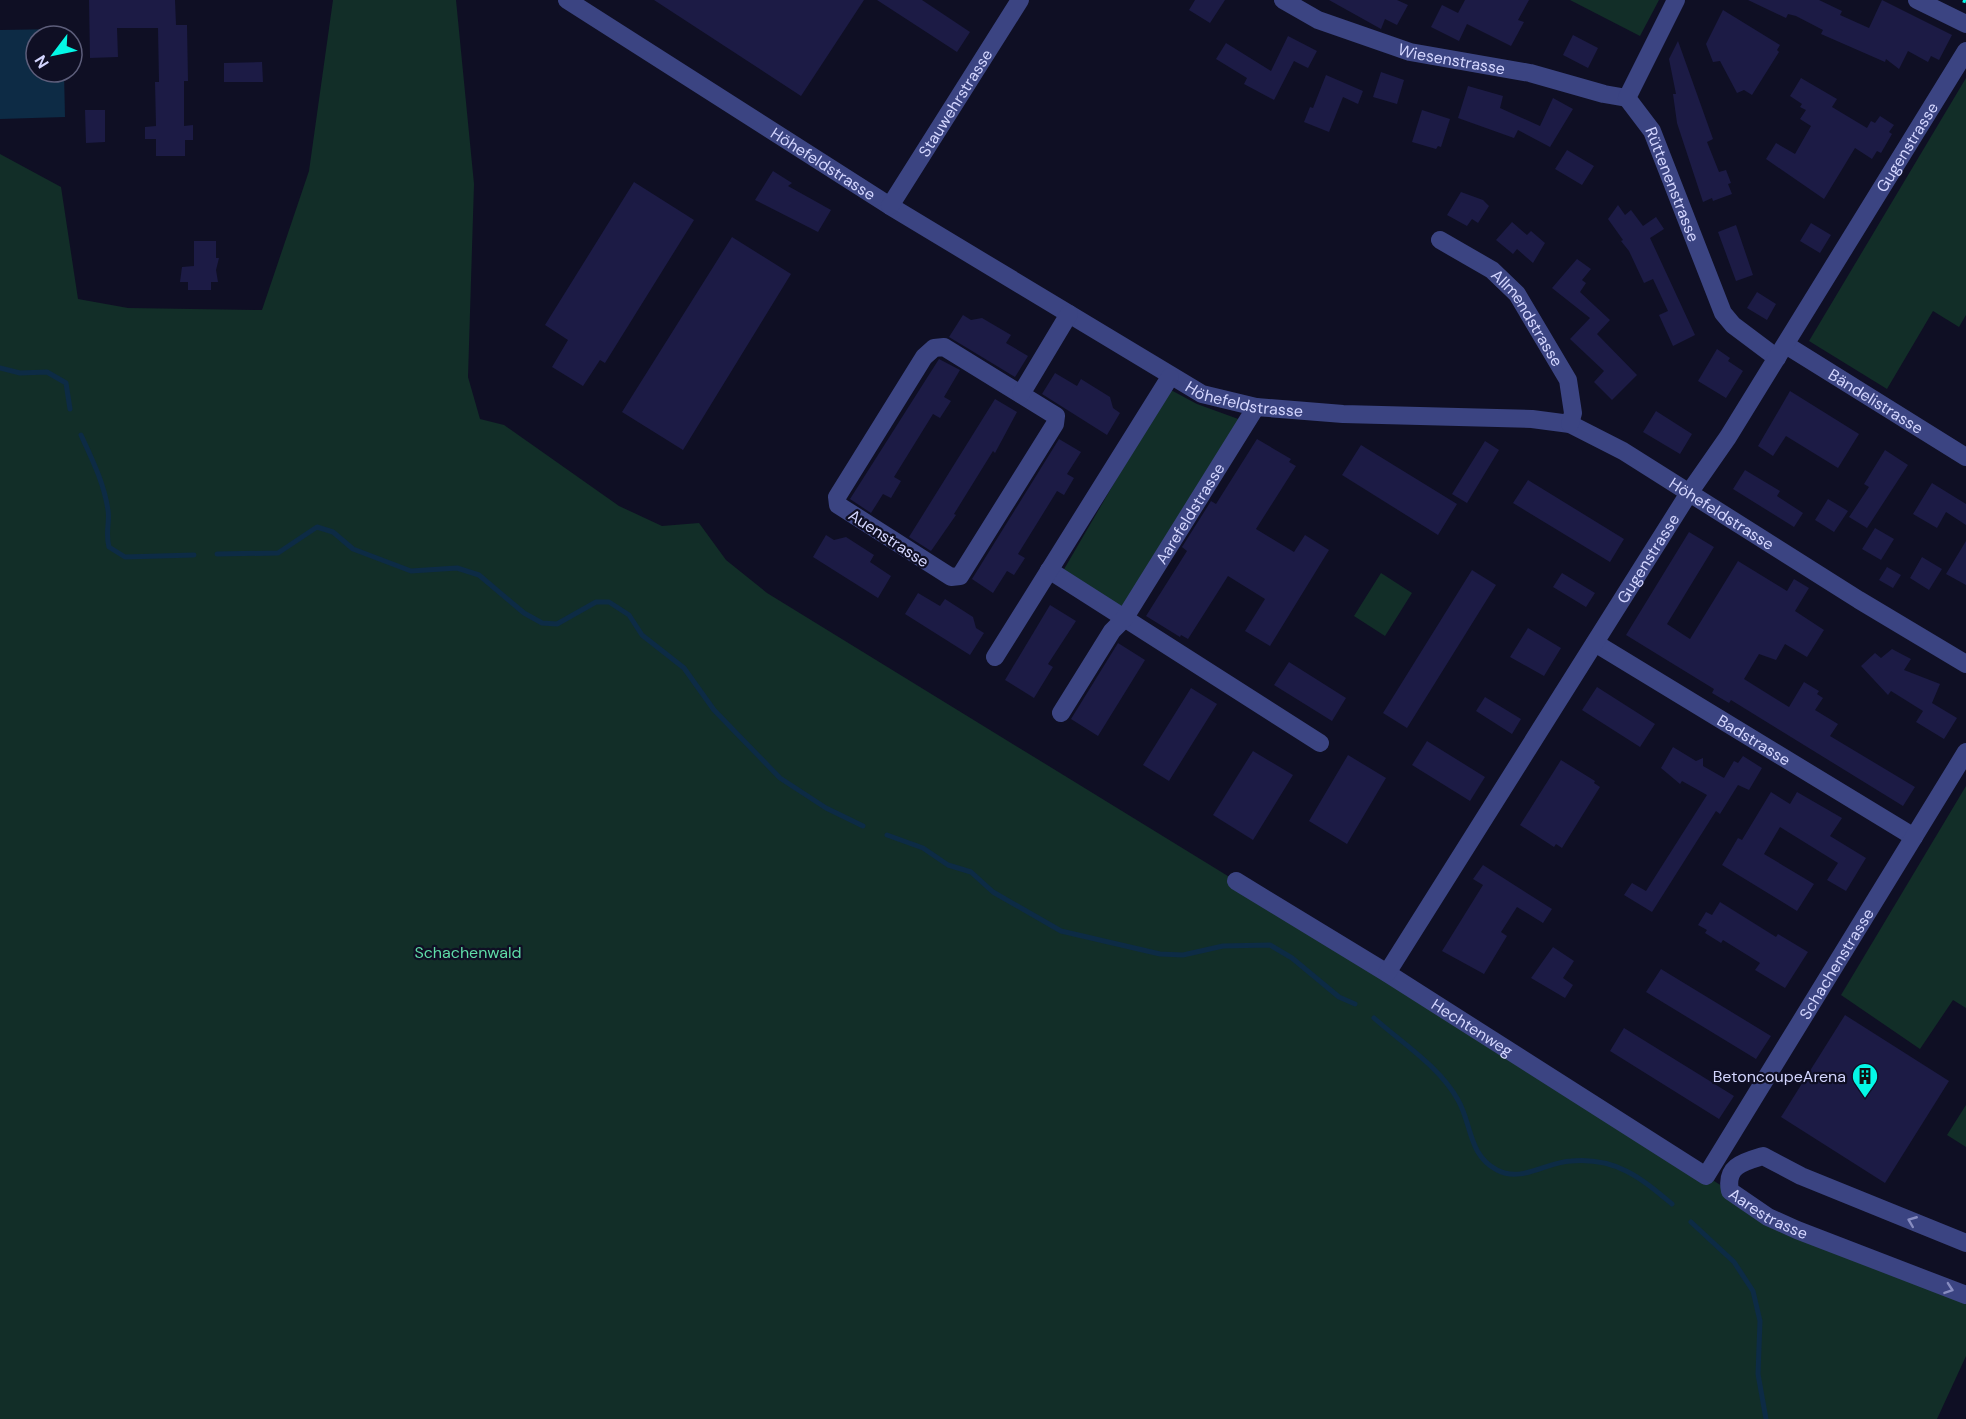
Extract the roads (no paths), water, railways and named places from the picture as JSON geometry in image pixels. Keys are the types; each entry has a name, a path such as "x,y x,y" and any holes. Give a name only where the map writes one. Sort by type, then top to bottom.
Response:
{"street":[{"name":"Höhefeldstrasse","path":"567,0 890,207 1170,377 1202,394 1256,407 1343,414 1532,419 1570,424 1593,433 1966,664"},
{"name":"Stauwehrstrasse","path":"890,207 1020,0"},
{"name":"Wiesenstrasse","path":"1282,0 1318,20 1410,52 1530,73 1604,94 1627,98"},
{"path":"1627,98 1676,0"},
{"path":"1917,0 1966,24"},
{"name":"Gugenstrasse","path":"1387,973 1689,493 1728,437 1966,51"},
{"name":"Rüttenenstrasse","path":"1627,98 1652,131 1723,313 1733,325 1781,352"},
{"name":"Allmendstrasse","path":"1440,240 1492,270 1517,294 1568,380 1573,413 1570,424"},
{"path":"1021,394 1069,314"},
{"name":"Auenstrasse","path":"944,347 1021,394 1056,416 1055,424 960,576 951,577 838,505 837,497 924,357 934,348 944,347"},
{"name":"Bändelistrasse","path":"1781,352 1966,457"},
{"path":"995,657 1170,377"},
{"name":"Aarefeldstrasse","path":"1061,713 1112,631 1124,619 1256,407"},
{"path":"1049,570 1320,743"},
{"name":"Badstrasse","path":"1595,643 1914,837"},
{"name":"Schachenstrasse","path":"1706,1176 1966,752"},
{"name":"Hechtenweg","path":"1236,881 1387,973 1706,1176"},
{"name":"Aarestrasse","path":"1966,1243 1801,1176 1763,1156 1744,1161 1732,1169 1728,1178 1730,1191 1778,1221 1966,1295"}],"water":[{"path":"0,30 24,30 24,84 64,84 65,117 0,119"}],"waterway":[{"path":"0,368 20,373 47,372 66,383 70,409"},
{"path":"81,435 104,490 108,515 109,547 125,557 194,555"},
{"path":"217,554 278,553 317,527 333,532 353,549 411,571 457,568 479,575 524,613 542,623 557,624 596,602 609,602 629,615 642,635 684,668 714,710 780,778 826,808 863,826"},
{"path":"887,835 923,848 948,865 971,872 993,892 1061,931 1160,954 1183,955 1223,946 1270,945 1292,958 1339,997 1355,1004"},
{"path":"1374,1018 1431,1066 1450,1088 1463,1109 1476,1148 1488,1164 1497,1170 1516,1174 1562,1162 1601,1162 1627,1171 1672,1204"},
{"path":"1691,1222 1734,1262 1753,1291 1760,1321 1758,1374 1766,1419"}],"place":[{"name":"BetoncoupeArena","path":"1865,1099"}],"park label":[{"name":"Schachenwald","path":"468,952"}]}
